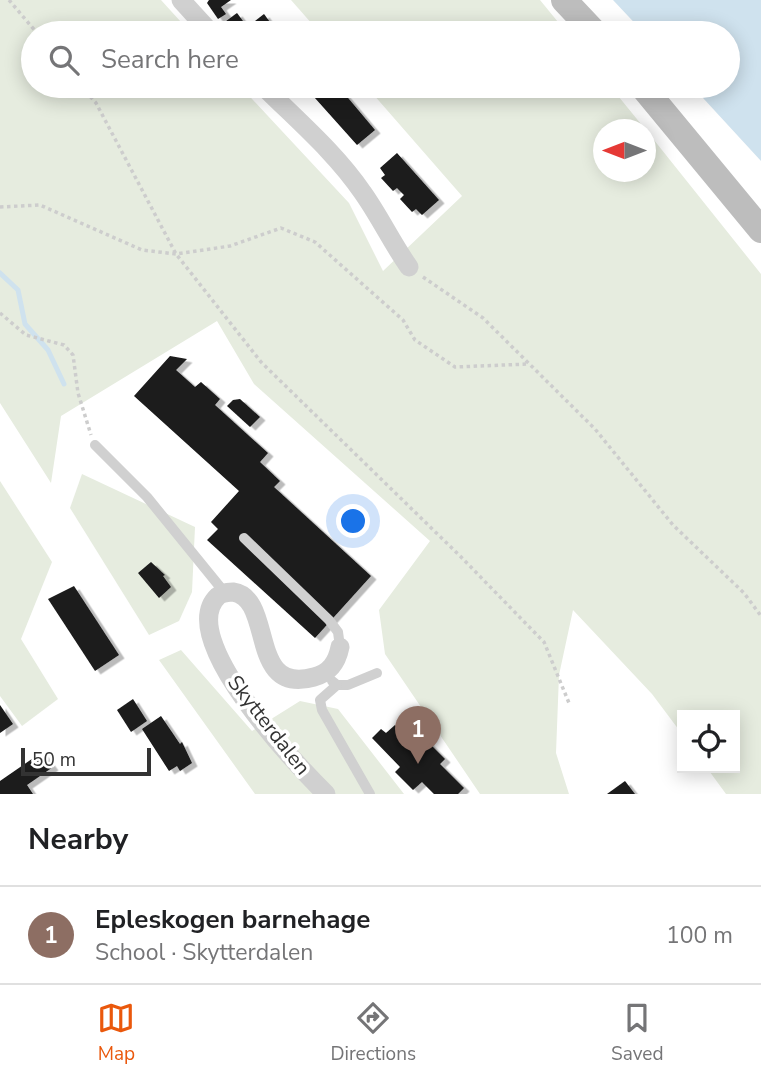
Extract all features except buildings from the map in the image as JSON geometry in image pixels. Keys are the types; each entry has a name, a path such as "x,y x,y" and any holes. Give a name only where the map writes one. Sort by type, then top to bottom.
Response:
{"main road":[{"path":"564,0 584,21"},
{"path":"652,98 761,230"}],"street":[{"path":"181,0 200,21"},
{"path":"275,98 364,193 386,234 409,267"},
{"name":"Skytterdalen","path":"326,794 270,733 239,691 216,652 208,625 210,609 218,596 225,593 242,595 249,601 255,612 265,654 273,666 298,678 330,680"},
{"path":"330,680 340,647"}],"lane":[{"path":"95,445 147,497 225,593"},
{"path":"244,538 329,620 338,632 340,647"},
{"path":"370,794 322,710 320,700 330,680 348,685 377,673"}],"path":[{"path":"9,0 27,21"},
{"path":"92,98 176,254 261,362 544,642 569,703"},
{"path":"0,207 40,205 142,250 176,254 230,246 281,228 315,242 403,320 415,340 455,367 529,364"},
{"path":"409,267 483,318 595,429 673,525 744,593 761,616"},
{"path":"0,313 34,339 51,340 64,345 73,355 78,393 95,445"}],"shaded area":[{"path":"0,0 161,0 180,21 21,21 21,98 251,98 349,203 383,271 462,196 376,98 620,98 637,119 593,119 593,182 656,182 656,143 761,274 761,794 726,794 711,773 740,773 740,710 677,710 677,727 652,694 573,610 559,675 556,753 569,794 480,794 385,654 379,610 430,541 254,384 217,321 61,416 51,483 0,403"},
{"path":"291,0 540,0 557,21 309,21"},
{"path":"82,474 195,527 192,592 179,621 149,635 70,508"},
{"path":"0,481 52,562 21,639 58,699 22,726 0,696"},
{"path":"181,650 252,731 300,701 338,709 404,794 255,794 159,660"}],"water":[{"path":"613,0 761,0 761,161 703,98 740,98 740,21 633,21"}],"waterway":[{"path":"0,273 18,290 25,324 48,350 64,384"}],"place":[{"name":"Epleskogen barnehage","path":"418,764"}]}
